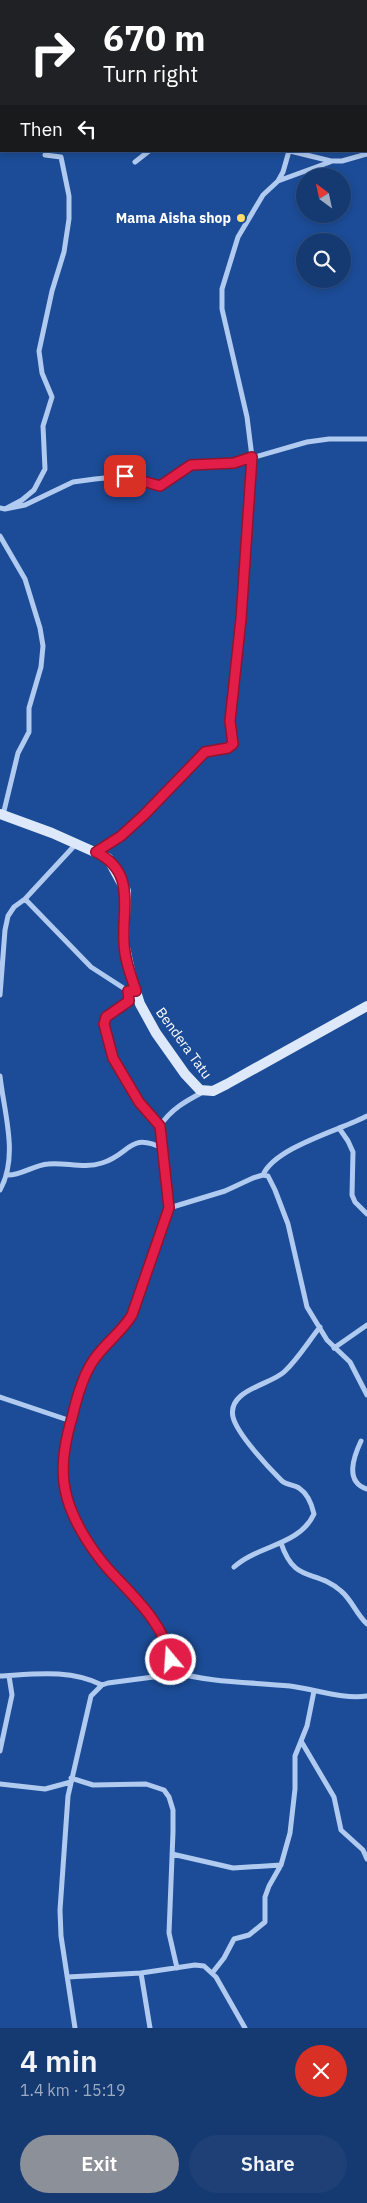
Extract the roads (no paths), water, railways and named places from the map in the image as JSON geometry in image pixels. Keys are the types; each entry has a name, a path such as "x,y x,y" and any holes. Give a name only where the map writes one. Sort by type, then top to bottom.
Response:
{"main road":[{"name":"Bendera Tatu","path":"2,814 108,858 126,891 124,943 132,991 156,1033 197,1088 204,1092 227,1084 367,1006"}],"street":[{"path":"135,162 147,152"},
{"path":"96,852 121,836 144,815 205,752 228,748 233,744 230,721 241,619 252,457 247,417 222,309 222,289 238,237 263,196 278,181 290,152"},
{"path":"294,152 342,162 367,154"},
{"path":"3,508 22,500 34,490 45,469 43,426 52,397 42,373 38,351 48,306 64,252 69,219 69,196 61,154 45,155"},
{"path":"278,181 331,161"},
{"path":"3,508 24,505 73,482 125,476 160,486 191,465 234,463 307,442 329,439 367,439"},
{"path":"0,536 25,578 40,628 43,646 41,667 29,708 29,732 18,753 2,814"},
{"path":"0,995 7,921 14,908 25,899 76,844"},
{"path":"25,899 91,967 132,991 129,1001 106,1017 104,1024 106,1037 113,1058 139,1102 160,1126 169,1208 132,1315 123,1330 106,1344 92,1362 77,1396 64,1445 65,1489 79,1527 109,1569 147,1611 161,1632 169,1649 171,1671"},
{"path":"0,1076 9,1142 7,1175 0,1190"},
{"path":"160,1126 167,1116 180,1104 204,1092"},
{"path":"263,1175 266,1168 279,1157 316,1138 367,1116"},
{"path":"339,1128 353,1152 352,1195 355,1202 367,1214"},
{"path":"7,1175 13,1176 36,1166 49,1164 102,1164 138,1142 148,1141 164,1149"},
{"path":"169,1208 225,1191 263,1175 268,1176 276,1190 288,1224 308,1306 334,1348 350,1362 367,1394"},
{"path":"334,1348 367,1325"},
{"path":"234,1567 255,1552 281,1543 304,1529 314,1514 312,1506 299,1488 281,1480 260,1457 237,1425 233,1410 236,1402 245,1392 283,1374 320,1327"},
{"path":"0,1397 71,1421"},
{"path":"360,1441 353,1458 352,1469 359,1485 367,1489"},
{"path":"281,1543 290,1564 298,1570 330,1583 343,1592 357,1615 367,1624"},
{"path":"0,1676 72,1674 88,1678 102,1685 161,1676 171,1671 188,1677 292,1686 354,1696 367,1696"},
{"path":"0,1751 12,1695 9,1676"},
{"path":"75,2028 60,1921 71,1780 92,1696 102,1685"},
{"path":"213,1972 224,1958 234,1939 249,1935 263,1924 269,1886 281,1866 290,1833 295,1789 295,1756 307,1726 314,1690"},
{"path":"300,1742 334,1797 341,1830 363,1850 367,1858"},
{"path":"0,1784 45,1789 71,1780 93,1785 146,1784 164,1790 169,1796 172,1810 169,1933 177,1968"},
{"path":"172,1854 233,1868 281,1866"},
{"path":"68,1977 141,1973 195,1965 204,1966 213,1972 246,2028"},
{"path":"141,1973 150,2028"}],"place":[{"name":"Mama Aisha shop","path":"241,218"}]}
